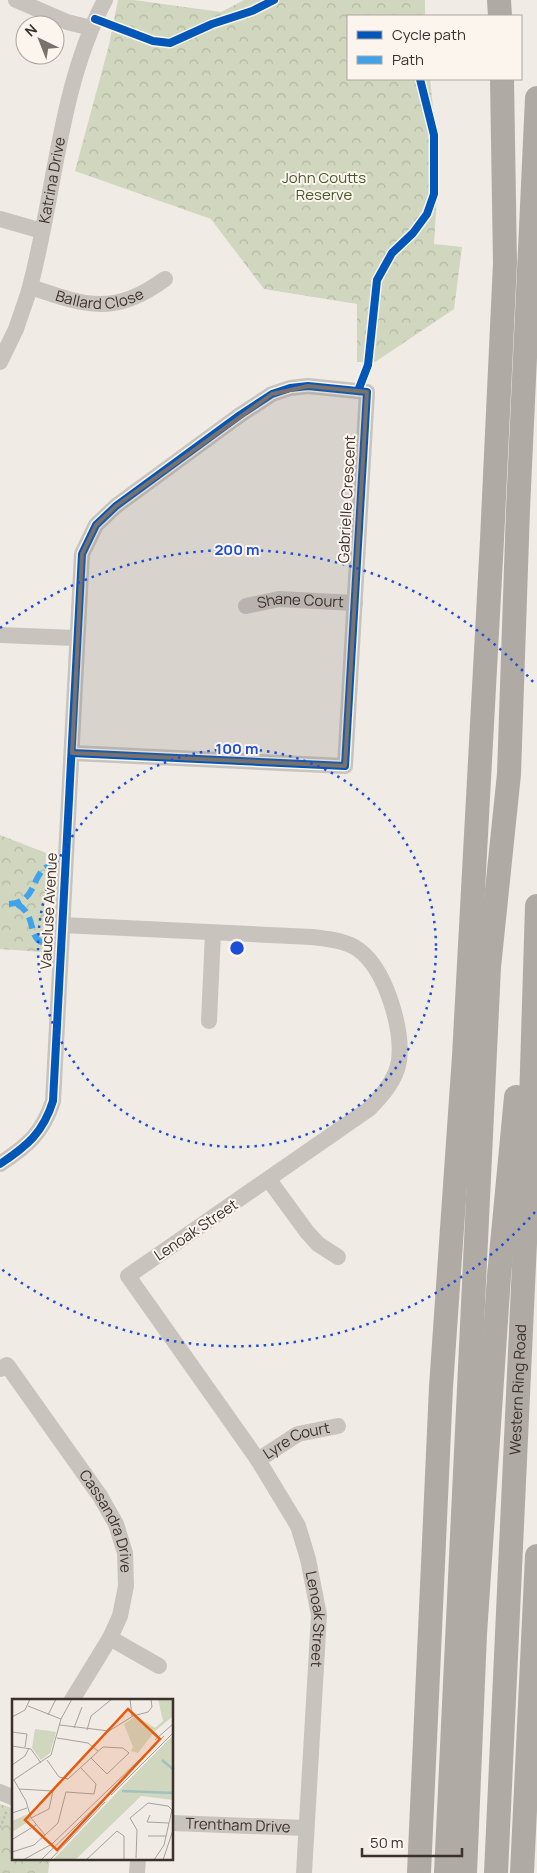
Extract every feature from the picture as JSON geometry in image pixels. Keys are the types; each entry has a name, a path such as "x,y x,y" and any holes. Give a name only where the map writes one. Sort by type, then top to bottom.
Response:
{"highway":[{"path":"499,0 500,15"},
{"path":"419,1873 441,1387 464,1056 505,264 502,80"},
{"path":"446,1873 489,967 509,774 519,489 537,98"},
{"path":"489,967 487,805 492,540"},
{"name":"Western Ring Road","path":"496,1873 529,1154 537,906"},
{"path":"465,1873 475,1634 499,1276 522,1039 534,962"},
{"path":"522,1873 537,1556"}],"street":[{"path":"16,0 67,22 91,28"},
{"name":"Katrina Drive","path":"0,362 16,329 30,287 75,77 91,28 105,0"},
{"path":"0,219 42,231"},
{"name":"Ballard Close","path":"30,287 66,299 99,304 128,301 147,292 165,279"},
{"name":"Gabrielle Crescent","path":"72,753 345,766 367,392 308,386 290,388 272,394 240,415 116,506 96,525 82,554 76,638"},
{"name":"Shane Court","path":"246,606 279,599 355,603"},
{"path":"0,635 76,638"},
{"name":"Vaucluse Avenue","path":"0,1164 29,1142 41,1130 53,1101 72,753 76,638"},
{"name":"Lenoak Street","path":"62,925 312,937 336,940 358,949 373,963 387,988 392,1007 399,1050 398,1063 390,1084 380,1098 369,1109 269,1180 128,1276 258,1460 298,1526 308,1559 319,1615 305,1828 304,1873"},
{"path":"209,1021 213,933"},
{"path":"269,1180 307,1232 318,1244 338,1257"},
{"name":"Cassandra Drive","path":"0,1369 7,1365 100,1496 116,1524 124,1553 126,1586 120,1616 110,1638 73,1699"},
{"name":"Lyre Court","path":"258,1460 298,1434 338,1426"},
{"path":"110,1638 159,1666"},
{"path":"0,1792 12,1797"},
{"name":"Trentham Drive","path":"174,1823 305,1828"},
{"path":"137,1873 138,1860"}],"path":[{"path":"0,1828 12,1802"}],"highlighted area":[{"path":"308,386 367,392 345,766 72,753 82,554 96,525 116,506 272,394"}],"green space":[{"name":"John Coutts Reserve","path":"118,0 134,0 221,12 244,0 425,0 425,15 347,15 347,80 430,80 439,163 434,244 462,247 454,309 375,362 357,362 357,304 264,289 211,219 75,171 109,45"},
{"path":"0,835 46,853 43,952 0,949"},
{"path":"0,1804 12,1808 12,1860 50,1860 48,1873 0,1873"}],"marked path":[{"path":"9,904 19,902 25,898 30,893 40,873 52,865"},
{"path":"17,904 28,915 37,938 41,942 48,944"}],"cycle path":[{"path":"95,19 153,41 170,43 212,24 252,11 274,0"},
{"path":"358,391 368,365 377,280 392,253 413,233 427,214 434,194 434,135 420,80"},
{"path":"0,1164 33,1138 44,1122 53,1101 82,554 96,525 116,506 240,415 272,394 290,388 308,386 367,392 345,766 72,753"}]}
